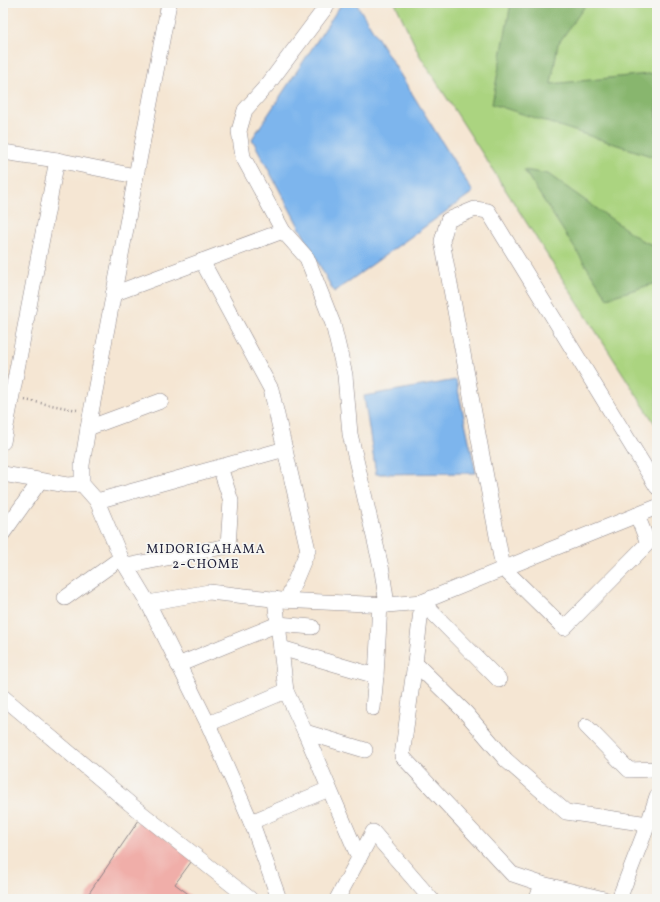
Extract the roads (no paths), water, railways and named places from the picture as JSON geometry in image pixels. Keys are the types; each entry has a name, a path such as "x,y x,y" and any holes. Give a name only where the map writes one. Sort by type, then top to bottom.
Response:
{"street":[{"path":"168,3 88,428 82,465 82,484 97,501 123,562 148,603 208,724 251,822 279,899"},
{"path":"329,3 269,83 245,110 239,131 243,157 283,231 306,258 333,324 345,374 350,434 382,571 384,604 373,708"},
{"path":"3,152 57,160 135,176"},
{"path":"3,442 57,160"},
{"path":"637,515 648,543 564,628 503,568 442,241 448,220 475,209 488,211 657,487"},
{"path":"113,294 283,231"},
{"path":"202,261 271,389 308,550 281,599 278,624 286,691 359,858"},
{"path":"88,428 161,401"},
{"path":"97,501 285,449"},
{"path":"65,598 123,562 228,546 231,501 220,467"},
{"path":"3,474 67,485 82,484"},
{"path":"3,533 40,481"},
{"path":"148,603 209,592 281,599 384,604 422,602 657,507"},
{"path":"422,602 402,756 512,874 542,884 604,899"},
{"path":"422,602 499,680"},
{"path":"178,665 278,624 312,627"},
{"path":"281,648 376,676"},
{"path":"415,663 466,713 506,760 566,812 648,824"},
{"path":"208,724 286,691"},
{"path":"3,697 135,808 250,899"},
{"path":"586,726 630,770 657,769"},
{"path":"305,732 365,750"},
{"path":"251,822 329,789"},
{"path":"619,899 648,824 657,796"},
{"path":"337,899 374,832 431,899"},
{"path":"537,899 542,884"}],"water":[{"path":"342,3 356,3 473,192 334,292 252,139"},
{"path":"456,380 476,473 376,474 364,396"}],"district":[{"name":"MIDORIGAHAMA 2-CHOME","path":"206,556"}]}
